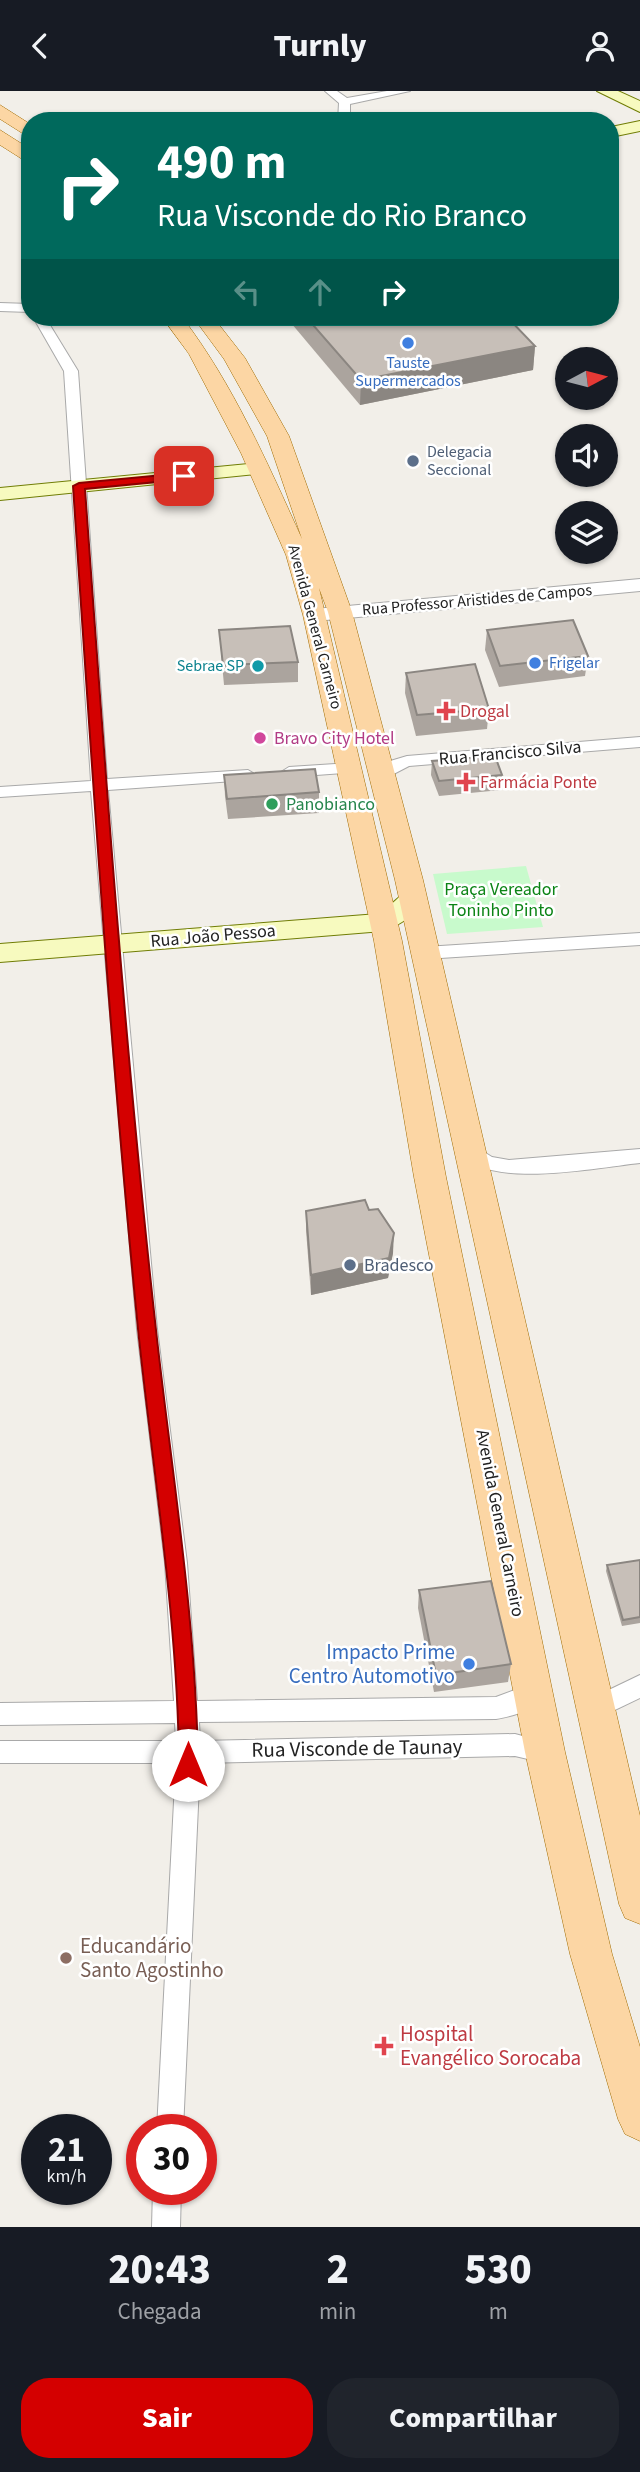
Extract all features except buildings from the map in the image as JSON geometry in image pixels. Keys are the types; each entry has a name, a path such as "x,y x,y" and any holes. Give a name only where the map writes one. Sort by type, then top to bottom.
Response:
{"main road":[{"path":"605,91 640,107"},
{"path":"617,91 640,97"},
{"path":"0,110 21,126"},
{"path":"619,130 640,126"},
{"path":"0,136 21,151"},
{"name":"Avenida General Carneiro","path":"179,326 199,353 259,469 327,614 351,768 545,1752 591,1954 640,2119"},
{"name":"Avenida General Carneiro","path":"210,326 234,358 278,436 327,614 384,774 640,1904"},
{"path":"0,494 259,469"},
{"path":"383,922 397,915 412,897"},
{"name":"Rua João Pessoa","path":"0,953 383,922"}],"street":[{"path":"330,91 345,102 405,91"},
{"path":"344,112 345,102"},
{"path":"0,307 21,307"},
{"path":"44,326 71,371 99,784 147,1329 176,1563 188,1713 189,1752 171,2114"},
{"name":"Rua Professor Aristides de Campos","path":"327,614 640,585"},
{"name":"Rua Francisco Silva","path":"384,774 393,766 407,761 640,742"},
{"path":"0,792 351,768"},
{"path":"425,953 640,939"},
{"path":"471,1151 487,1163 509,1167 640,1156"},
{"path":"596,1708 640,1686"},
{"name":"Rua Visconde de Taunay","path":"0,1714 503,1707 533,1694"},
{"name":"Rua Visconde de Taunay","path":"0,1752 189,1752 515,1745 545,1752"},
{"path":"166,2227 167,2205"}],"green space":[{"name":"Praça Vereador Toninho Pinto","path":"526,866 543,927 447,934 433,874"}],"place":[{"name":"Tauste Supermercados","path":"408,343"},
{"name":"Delegacia Seccional","path":"413,461"},
{"name":"Frigelar","path":"535,663"},
{"name":"Sebrae SP","path":"258,666"},
{"name":"Drogal","path":"446,711"},
{"name":"Bravo City Hotel","path":"260,738"},
{"name":"Farmácia Ponte","path":"466,782"},
{"name":"Panobianco","path":"272,804"},
{"name":"Bradesco","path":"350,1265"},
{"name":"Impacto Prime Centro Automotivo","path":"469,1664"},
{"name":"Educandário Santo Agostinho","path":"66,1958"},
{"name":"Hospital Evangélico Sorocaba","path":"384,2046"}],"route":[{"path":"184,476 79,486 100,793 147,1329 176,1563 188,1713 188,1765"}]}
